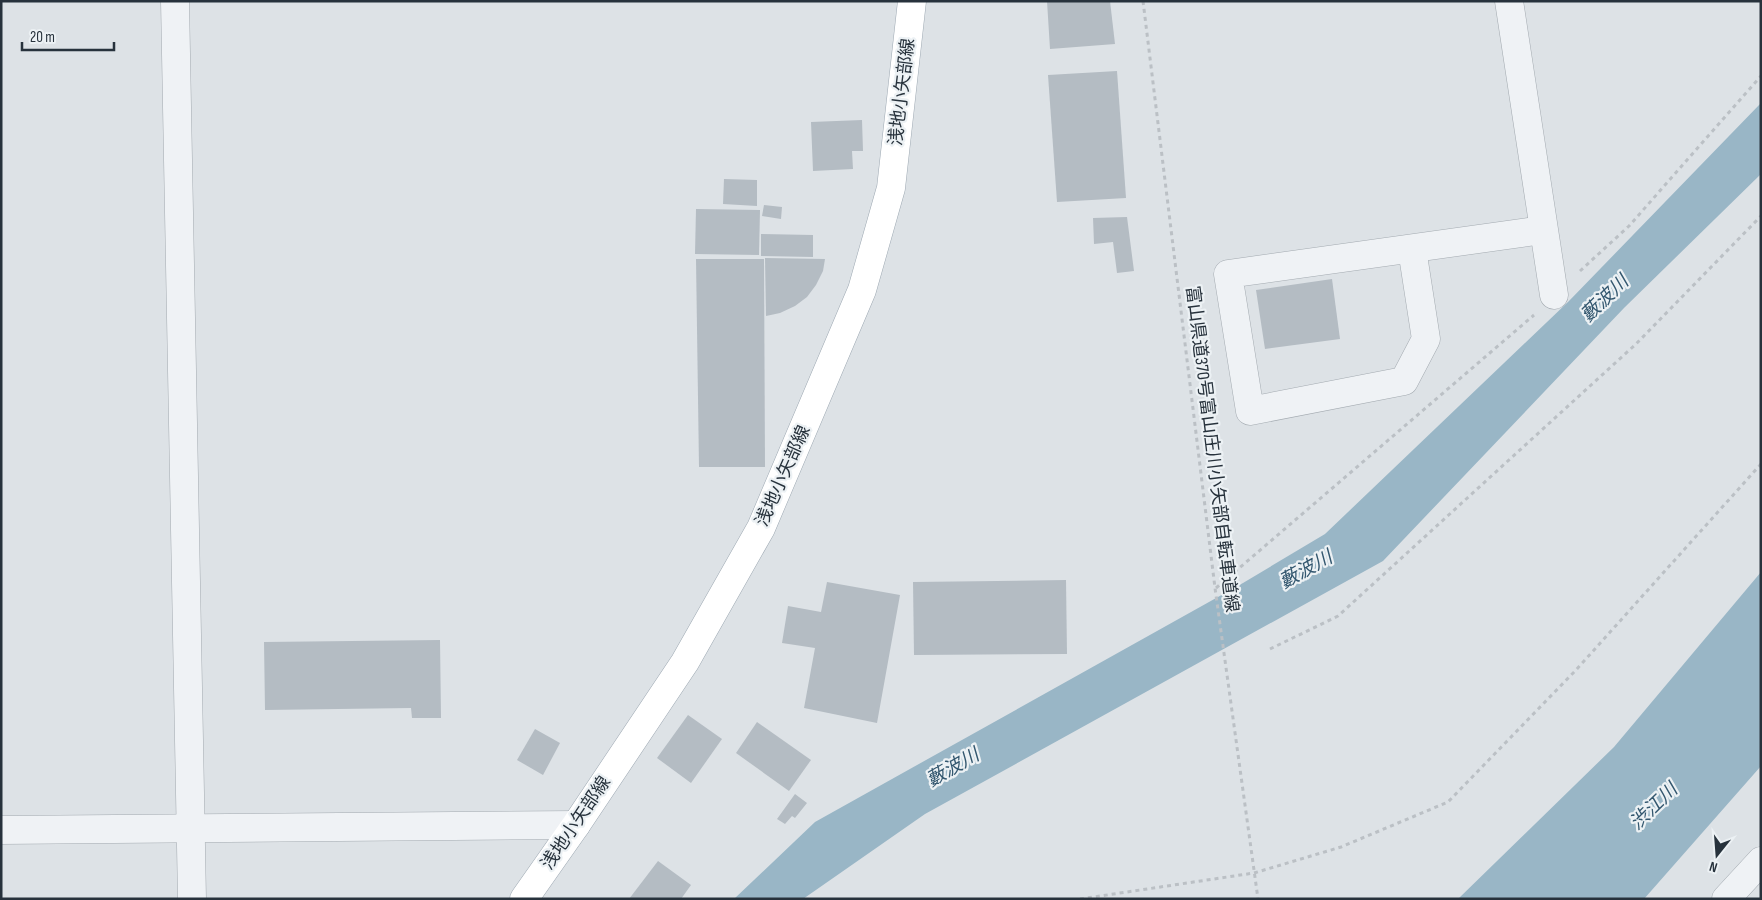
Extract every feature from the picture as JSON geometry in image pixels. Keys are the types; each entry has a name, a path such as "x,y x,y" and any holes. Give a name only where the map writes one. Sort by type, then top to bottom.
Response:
{"main road":[{"name":"浅地小矢部線","path":"524,899 685,662 762,528 862,290 891,188 912,1"}],"street":[{"path":"175,1 192,899"},
{"path":"1509,1 1554,296"},
{"path":"1412,249 1426,339 1404,381 1250,411 1228,274 1544,230"},
{"path":"1,830 576,825"},
{"path":"1726,899 1761,861"}],"path":[{"name":"富山県道370号富山庄川小矢部自転車道線","path":"1144,1 1215,588 1258,899"},
{"path":"1215,588 1512,334 1629,226 1761,76"},
{"path":"1270,648 1338,616 1636,344 1761,216"},
{"path":"1080,899 1254,873 1341,847 1448,802 1576,670 1761,464"}],"water":[{"name":"藪波川","path":"1761,103 1761,174 1624,308 1383,561 925,814 803,899 734,899 815,822 1243,583 1325,534 1569,301"},
{"name":"渋江川","path":"1761,572 1761,766 1644,899 1458,899 1614,747"}],"building":[{"path":"1047,1 1110,1 1115,44 1050,49"},
{"path":"1117,71 1126,198 1057,202 1048,75"},
{"path":"862,120 863,151 852,151 853,169 813,171 811,122"},
{"path":"724,179 757,180 757,206 723,204"},
{"path":"764,205 782,207 781,219 762,216"},
{"path":"696,209 760,210 759,255 695,254"},
{"path":"1127,217 1134,271 1117,273 1113,242 1094,244 1093,218"},
{"path":"761,234 813,235 813,257 761,256"},
{"path":"765,258 825,259 823,271 807,297 795,306 780,313 766,316"},
{"path":"696,259 764,259 765,467 699,467"},
{"path":"1332,279 1340,339 1265,349 1256,290"},
{"path":"1066,580 1067,654 914,655 913,582"},
{"path":"827,582 900,595 877,723 804,708 815,648 782,643 788,606 821,612"},
{"path":"440,640 441,718 412,718 411,708 265,710 264,642"},
{"path":"688,715 722,739 691,783 657,758"},
{"path":"757,722 811,760 789,791 736,753"},
{"path":"535,729 560,743 543,775 517,760"},
{"path":"795,794 807,803 795,818 792,816 785,824 777,819"},
{"path":"658,861 691,885 681,899 629,899"}]}
